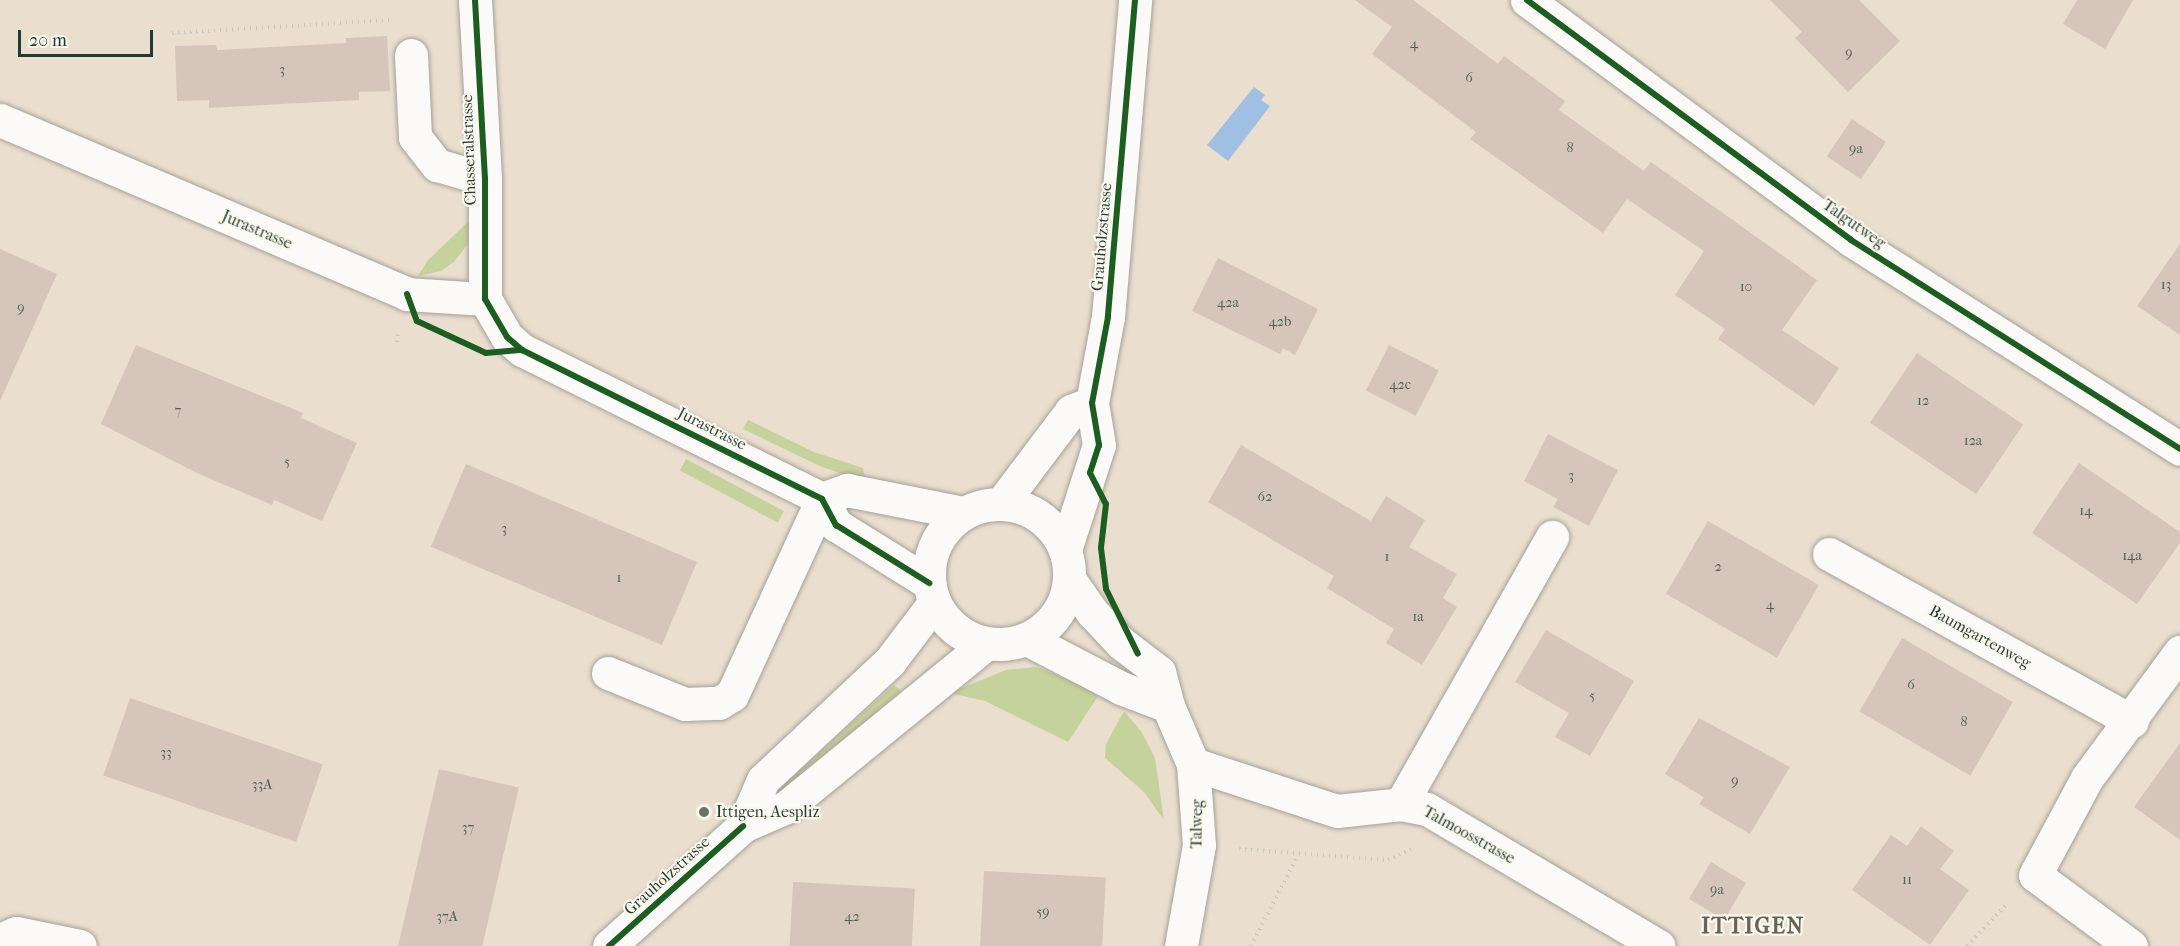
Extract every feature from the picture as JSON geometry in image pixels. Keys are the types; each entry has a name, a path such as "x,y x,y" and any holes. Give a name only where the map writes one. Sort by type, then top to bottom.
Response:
{"street":[{"name":"Chasseralstrasse","path":"475,0 485,179 485,299"},
{"name":"Grauholzstrasse","path":"1067,565 1099,446 1092,403 1108,316 1135,0"},
{"name":"Talgutweg","path":"1527,0 1851,240 2180,449"},
{"path":"411,55 415,137 437,165 485,179"},
{"name":"Jurastrasse","path":"0,120 407,294 485,299 507,337 522,350 822,499"},
{"path":"1001,504 1071,411 1092,403"},
{"path":"608,673 685,704 719,703 732,695 822,499 847,490 963,513"},
{"path":"822,499 836,525 931,593 947,622 965,636 986,644 1007,645 1027,639 1040,631 1061,608 1067,565 1050,527 1028,510 1001,504 963,513 950,523 932,550 931,593"},
{"path":"1401,804 1552,537"},
{"name":"Baumgartenweg","path":"1829,554 2132,721"},
{"name":"Talweg","path":"1067,565 1091,611 1122,643 1159,672 1168,706 1193,764 1199,845 1181,946"},
{"name":"Grauholzstrasse","path":"743,826 763,780 890,661 931,593"},
{"path":"1027,639 1121,688 1168,706"},
{"name":"Grauholzstrasse","path":"609,946 743,826 786,807 986,644"},
{"path":"2131,946 2035,875 2086,778 2132,721 2180,652"},
{"name":"Talmoosstrasse","path":"1193,764 1337,811 1401,804 1427,809 1659,946"},
{"path":"0,940 16,933 80,946"}],"path":[{"path":"172,33 394,20"},
{"path":"1251,946 1298,855"},
{"path":"1967,946 2035,875"}],"green space":[{"path":"467,223 472,224 467,245 454,262 441,271 418,276 428,260"},
{"path":"748,420 814,452 863,468 866,482 822,467 743,429"},
{"path":"686,459 784,511 778,523 680,470"},
{"path":"1037,667 1100,693 1068,742 985,701 950,693 1006,670"},
{"path":"894,685 901,691 778,798 773,794"},
{"path":"1124,711 1141,731 1155,758 1164,820 1143,791 1105,758 1106,744"}],"water":[{"path":"1254,87 1265,95 1261,100 1270,106 1228,161 1207,145"}],"building":[{"path":"1355,0 1413,0 1498,64 1504,56 1565,101 1559,110 1644,171 1651,162 1817,280 1782,330 1839,368 1814,406 1718,339 1725,329 1675,295 1704,251 1627,199 1603,233 1470,139 1476,132 1372,54 1392,27"},
{"path":"1770,0 1859,0 1900,41 1848,92 1795,38 1802,32"},
{"path":"2077,0 2133,0 2105,49 2063,24"},
{"path":"387,36 390,91 359,92 359,100 209,108 209,100 177,101 175,46 216,45 217,50 346,43 346,38"},
{"path":"1852,119 1886,142 1861,179 1827,156"},
{"path":"2180,244 2180,335 2137,306"},
{"path":"0,249 57,274 0,401"},
{"path":"1218,258 1318,309 1295,355 1283,348 1280,354 1192,311"},
{"path":"136,345 303,413 301,418 357,443 322,521 274,500 272,505 197,473 101,424"},
{"path":"1389,345 1439,370 1416,416 1366,390"},
{"path":"1917,353 2023,425 1976,494 1870,423"},
{"path":"1548,434 1618,470 1589,526 1553,507 1558,499 1524,481"},
{"path":"1241,445 1371,521 1386,496 1425,520 1409,547 1457,574 1443,598 1457,607 1422,665 1386,643 1394,629 1327,588 1334,576 1208,502"},
{"path":"2079,463 2180,532 2180,543 2137,604 2032,533"},
{"path":"466,464 697,562 662,645 431,547"},
{"path":"1708,521 1819,585 1777,658 1666,594"},
{"path":"1546,630 1634,681 1590,756 1555,737 1569,713 1515,682"},
{"path":"1902,638 2013,702 1970,776 1860,712"},
{"path":"130,698 323,764 296,842 103,776"},
{"path":"1699,718 1790,767 1750,834 1699,804 1704,797 1665,774"},
{"path":"2180,743 2180,840 2134,807"},
{"path":"439,769 519,787 482,946 398,946"},
{"path":"1921,826 1954,851 1940,869 1969,890 1930,945 1852,890 1891,835 1907,846"},
{"path":"1711,862 1746,883 1724,920 1689,899"},
{"path":"984,871 1106,877 1102,946 980,946"},
{"path":"793,882 915,888 912,946 790,946"}],"cycle path":[{"path":"475,0 485,179 485,299 507,337 522,350 822,499 836,525 929,583"},
{"path":"1135,0 1108,317 1092,403 1099,445 1090,473 1106,504 1101,548 1106,589 1138,654"},
{"path":"1527,0 1851,240 2180,449"},
{"path":"407,294 417,321 486,353 522,350"},
{"path":"609,946 743,826"}],"place":[{"name":"Ittigen, Aespliz","path":"704,812"}],"district":[{"name":"ITTIGEN","path":"1753,927"}]}
